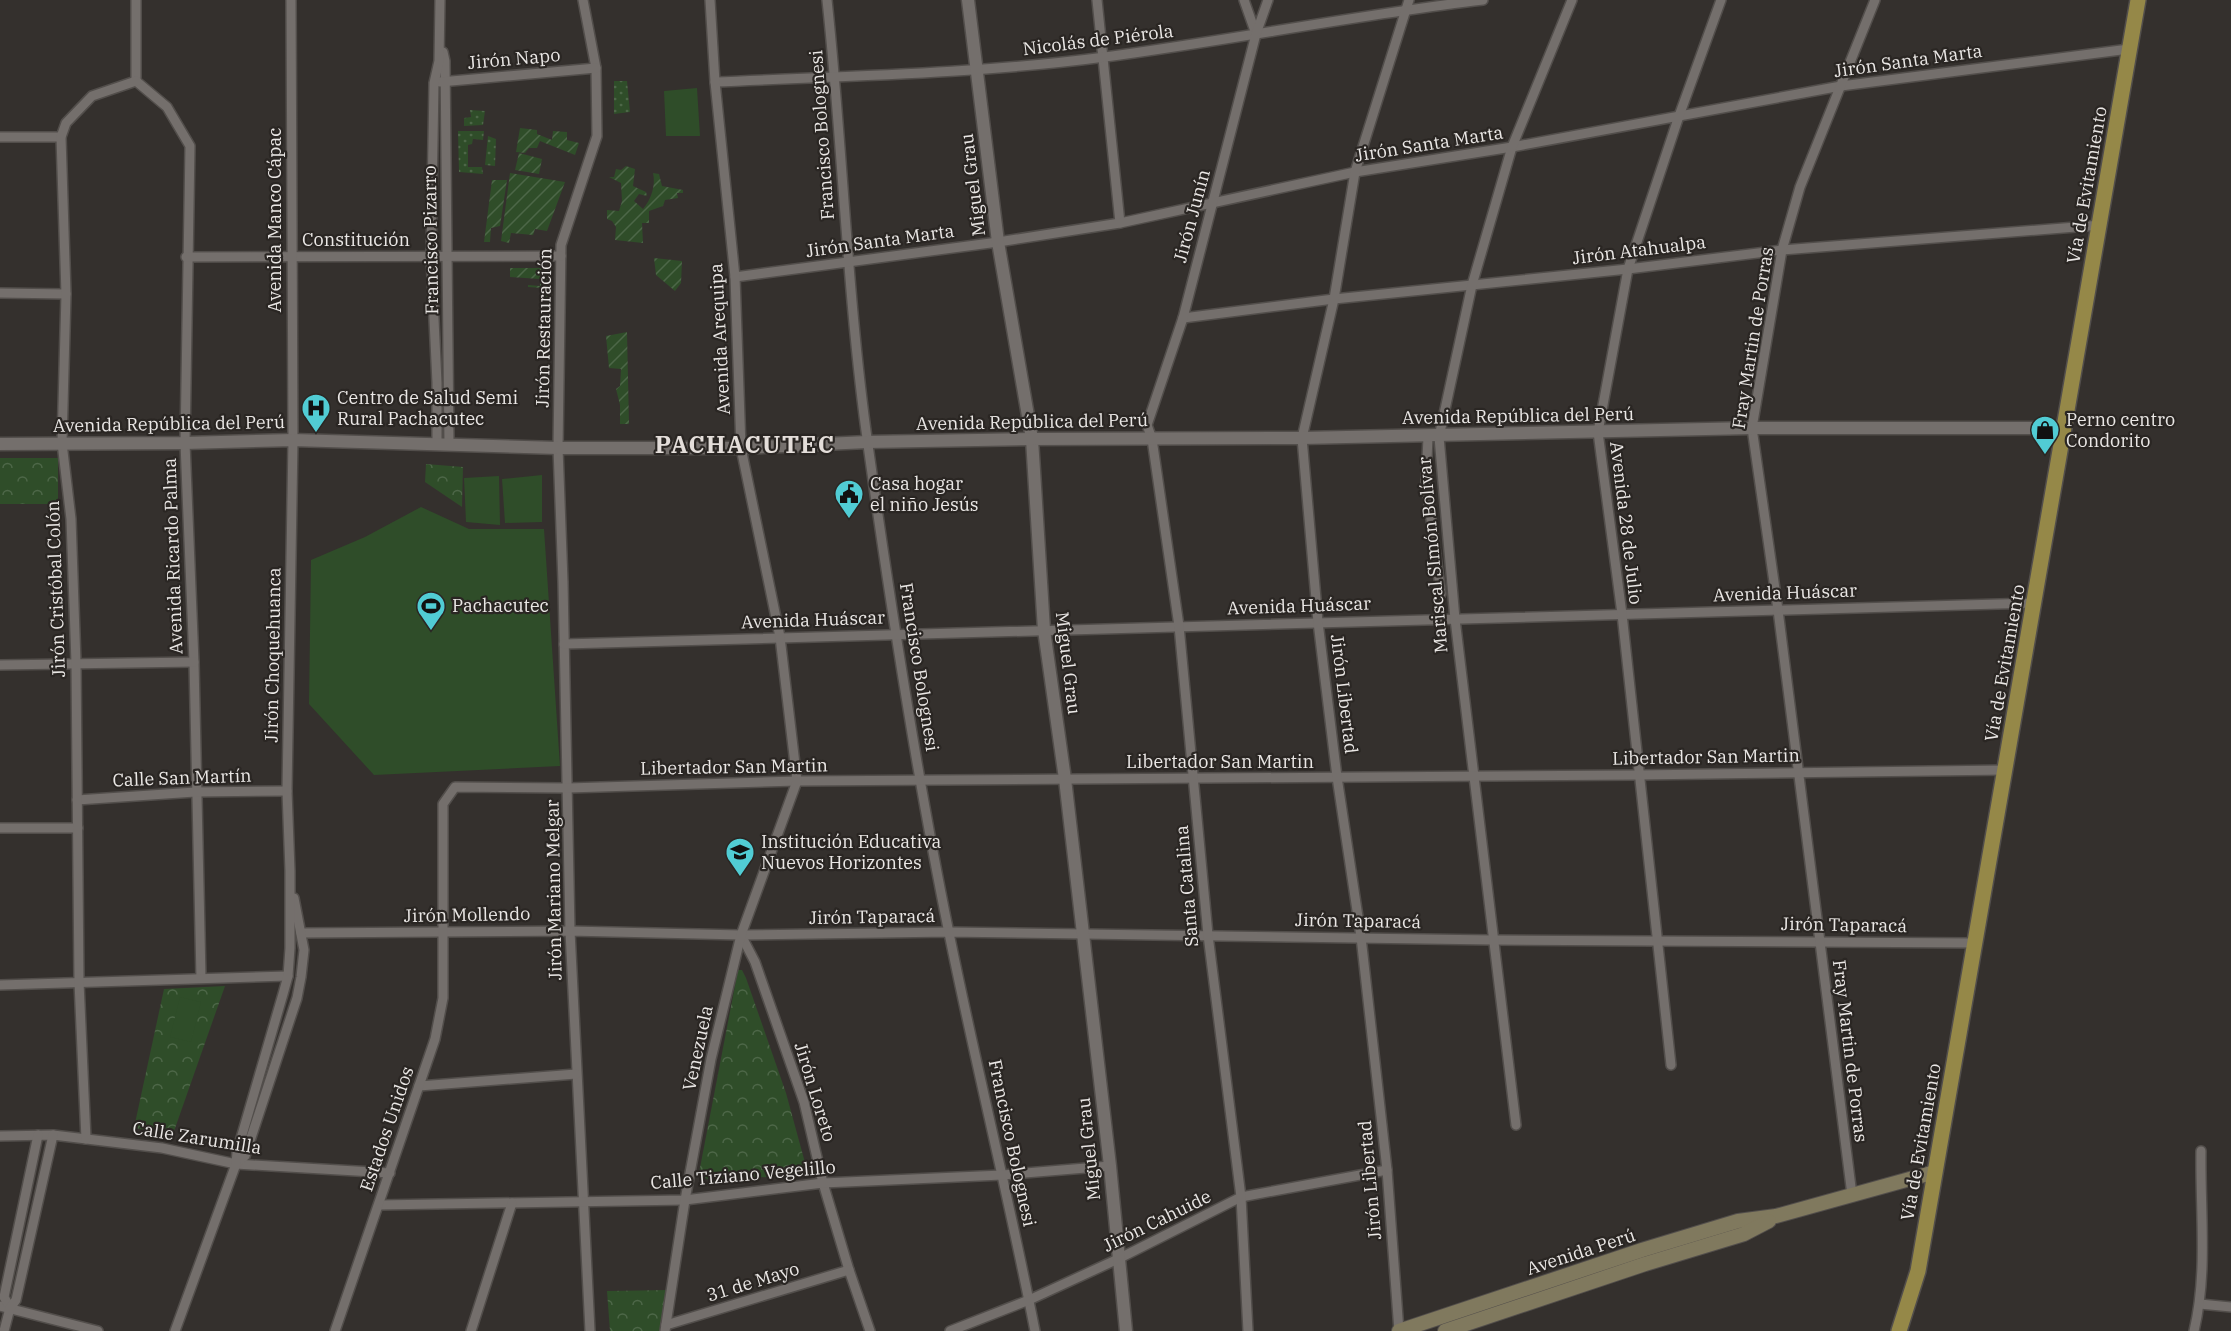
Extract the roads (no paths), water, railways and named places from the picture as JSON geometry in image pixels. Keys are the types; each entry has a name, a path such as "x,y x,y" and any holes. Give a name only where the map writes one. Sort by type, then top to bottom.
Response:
{"highway":[{"name":"Vía de Evitamiento","path":"1899,1331 1918,1270 2101,225 2138,0"}],"main road":[{"name":"Avenida Perú","path":"1399,1331 1642,1250 1738,1221 1776,1216 1935,1172"},
{"name":"Avenida Perú","path":"1445,1331 1645,1264 1744,1234 1776,1216"}],"street":[{"path":"0,137 61,137 66,123 92,96 136,81 136,0"},
{"name":"Avenida Manco Cápac","path":"291,0 293,440"},
{"name":"Francisco Pizarro","path":"440,0 439,61 434,83 431,256 437,383 443,445"},
{"name":"Jirón Restauración","path":"558,448 561,245 597,136 596,68 584,0"},
{"name":"Avenida Arequipa","path":"710,0 715,82 735,277 741,448 780,637 797,781"},
{"name":"Francisco Bolognesi","path":"827,0 835,76 848,263 867,442 896,634 949,932 1035,1331"},
{"name":"Miguel Grau","path":"968,0 998,242 1032,438 1044,630 1065,779 1110,1166 1126,1331"},
{"path":"1097,0 1105,57 1120,223"},
{"path":"1244,0 1256,34"},
{"name":"Jirón Junín","path":"1152,439 1147,425 1183,318 1256,34 1268,0"},
{"name":"Nicolás de Piérola","path":"715,82 977,71 1105,57 1256,34 1408,4 1483,0"},
{"name":"Mariscal SImón Bolívar","path":"1516,1125 1433,437 1472,285 1512,147 1572,0"},
{"name":"Avenida 28 de Julio","path":"1671,1065 1622,614 1598,432 1628,269 1721,0"},
{"name":"Fray Martin de Porras","path":"1851,1195 1778,610 1752,429 1782,250 1800,187 1875,0"},
{"name":"Jirón Libertad","path":"1399,1331 1387,1170 1361,937 1337,777 1318,622 1302,438 1334,299 1355,172 1408,4"},
{"name":"Francisco Pizarro","path":"440,35 445,61 448,257 443,445"},
{"name":"Jirón Santa Marta","path":"735,277 998,242 1120,223 1355,172 1512,147 1841,86 2129,49"},
{"name":"Jirón Napo","path":"434,83 596,68"},
{"name":"Avenida Ricardo Palma","path":"136,81 167,107 190,146 186,257 185,444 194,662 195,792 201,978"},
{"name":"Jirón Cristóbal Colón","path":"61,137 66,294 62,443 72,519 76,663 79,982 86,1139"},
{"name":"Jirón Atahualpa","path":"1183,318 1334,299 1628,269 1782,250 2101,225"},
{"name":"Constitución","path":"186,257 561,256"},
{"path":"0,293 66,294"},
{"name":"Avenida República del Perú","path":"0,444 185,444 293,440 558,448 741,448 1032,438 1433,437 1752,429 2065,428"},
{"path":"1433,437 1426,481 1441,594"},
{"name":"Santa Catalina","path":"1152,439 1179,626 1208,935 1241,1197 1248,1331"},
{"name":"Jirón Choquehuanca","path":"175,1331 236,1164 237,1152 288,976 290,871 287,791 293,440"},
{"name":"Jirón Mariano Melgar","path":"558,448 570,931 590,1331"},
{"name":"Avenida Huáscar","path":"564,644 2035,603"},
{"path":"0,664 194,662"},
{"name":"Libertador San Martin","path":"443,804 455,787 568,788 797,781 1639,776 2006,770"},
{"name":"Venezuela","path":"666,1328 685,1200 711,1059 741,935 797,781"},
{"name":"Calle San Martín","path":"77,800 195,792 287,791"},
{"name":"Estados Unidos","path":"335,1331 435,1039 442,998 443,804"},
{"path":"0,828 78,828"},
{"name":"Jirón Choquehuanca","path":"236,1164 245,1156 297,998 304,950 290,871"},
{"name":"Jirón Mollendo","path":"302,933 570,931 741,935"},
{"name":"Jirón Taparacá","path":"741,935 949,932 1493,940 1975,943"},
{"name":"Jirón Loreto","path":"741,935 755,962 804,1102 849,1270 870,1331"},
{"path":"0,985 288,976"},
{"path":"419,1086 576,1074"},
{"path":"10,1308 4,1297 38,1135"},
{"name":"Calle Zarumilla","path":"0,1136 52,1136 162,1148 236,1164 390,1173"},
{"path":"4,1331 10,1308 16,1300 52,1136"},
{"path":"2194,1331 2200,1304 2203,1256 2202,1151"},
{"name":"Calle Tiziano Vegelillo","path":"379,1205 685,1200 824,1183 1002,1175 1110,1166"},
{"name":"Jirón Cahuide","path":"950,1331 1029,1300 1118,1259 1241,1197 1387,1170"},
{"path":"471,1331 512,1203"},
{"name":"31 de Mayo","path":"666,1328 849,1270"},
{"path":"2200,1304 2231,1307"},
{"path":"0,1306 98,1331"}],"place":[{"name":"Centro de Salud Semi Rural Pachacutec","path":"316,434"},
{"name":"Perno centro Condorito","path":"2045,456"},
{"name":"Casa hogar el niño Jesús","path":"849,520"},
{"name":"Pachacutec","path":"431,632"},
{"name":"Institución Educativa Nuevos Horizontes","path":"740,878"}],"district":[{"name":"PACHACUTEC","path":"745,445"}]}
